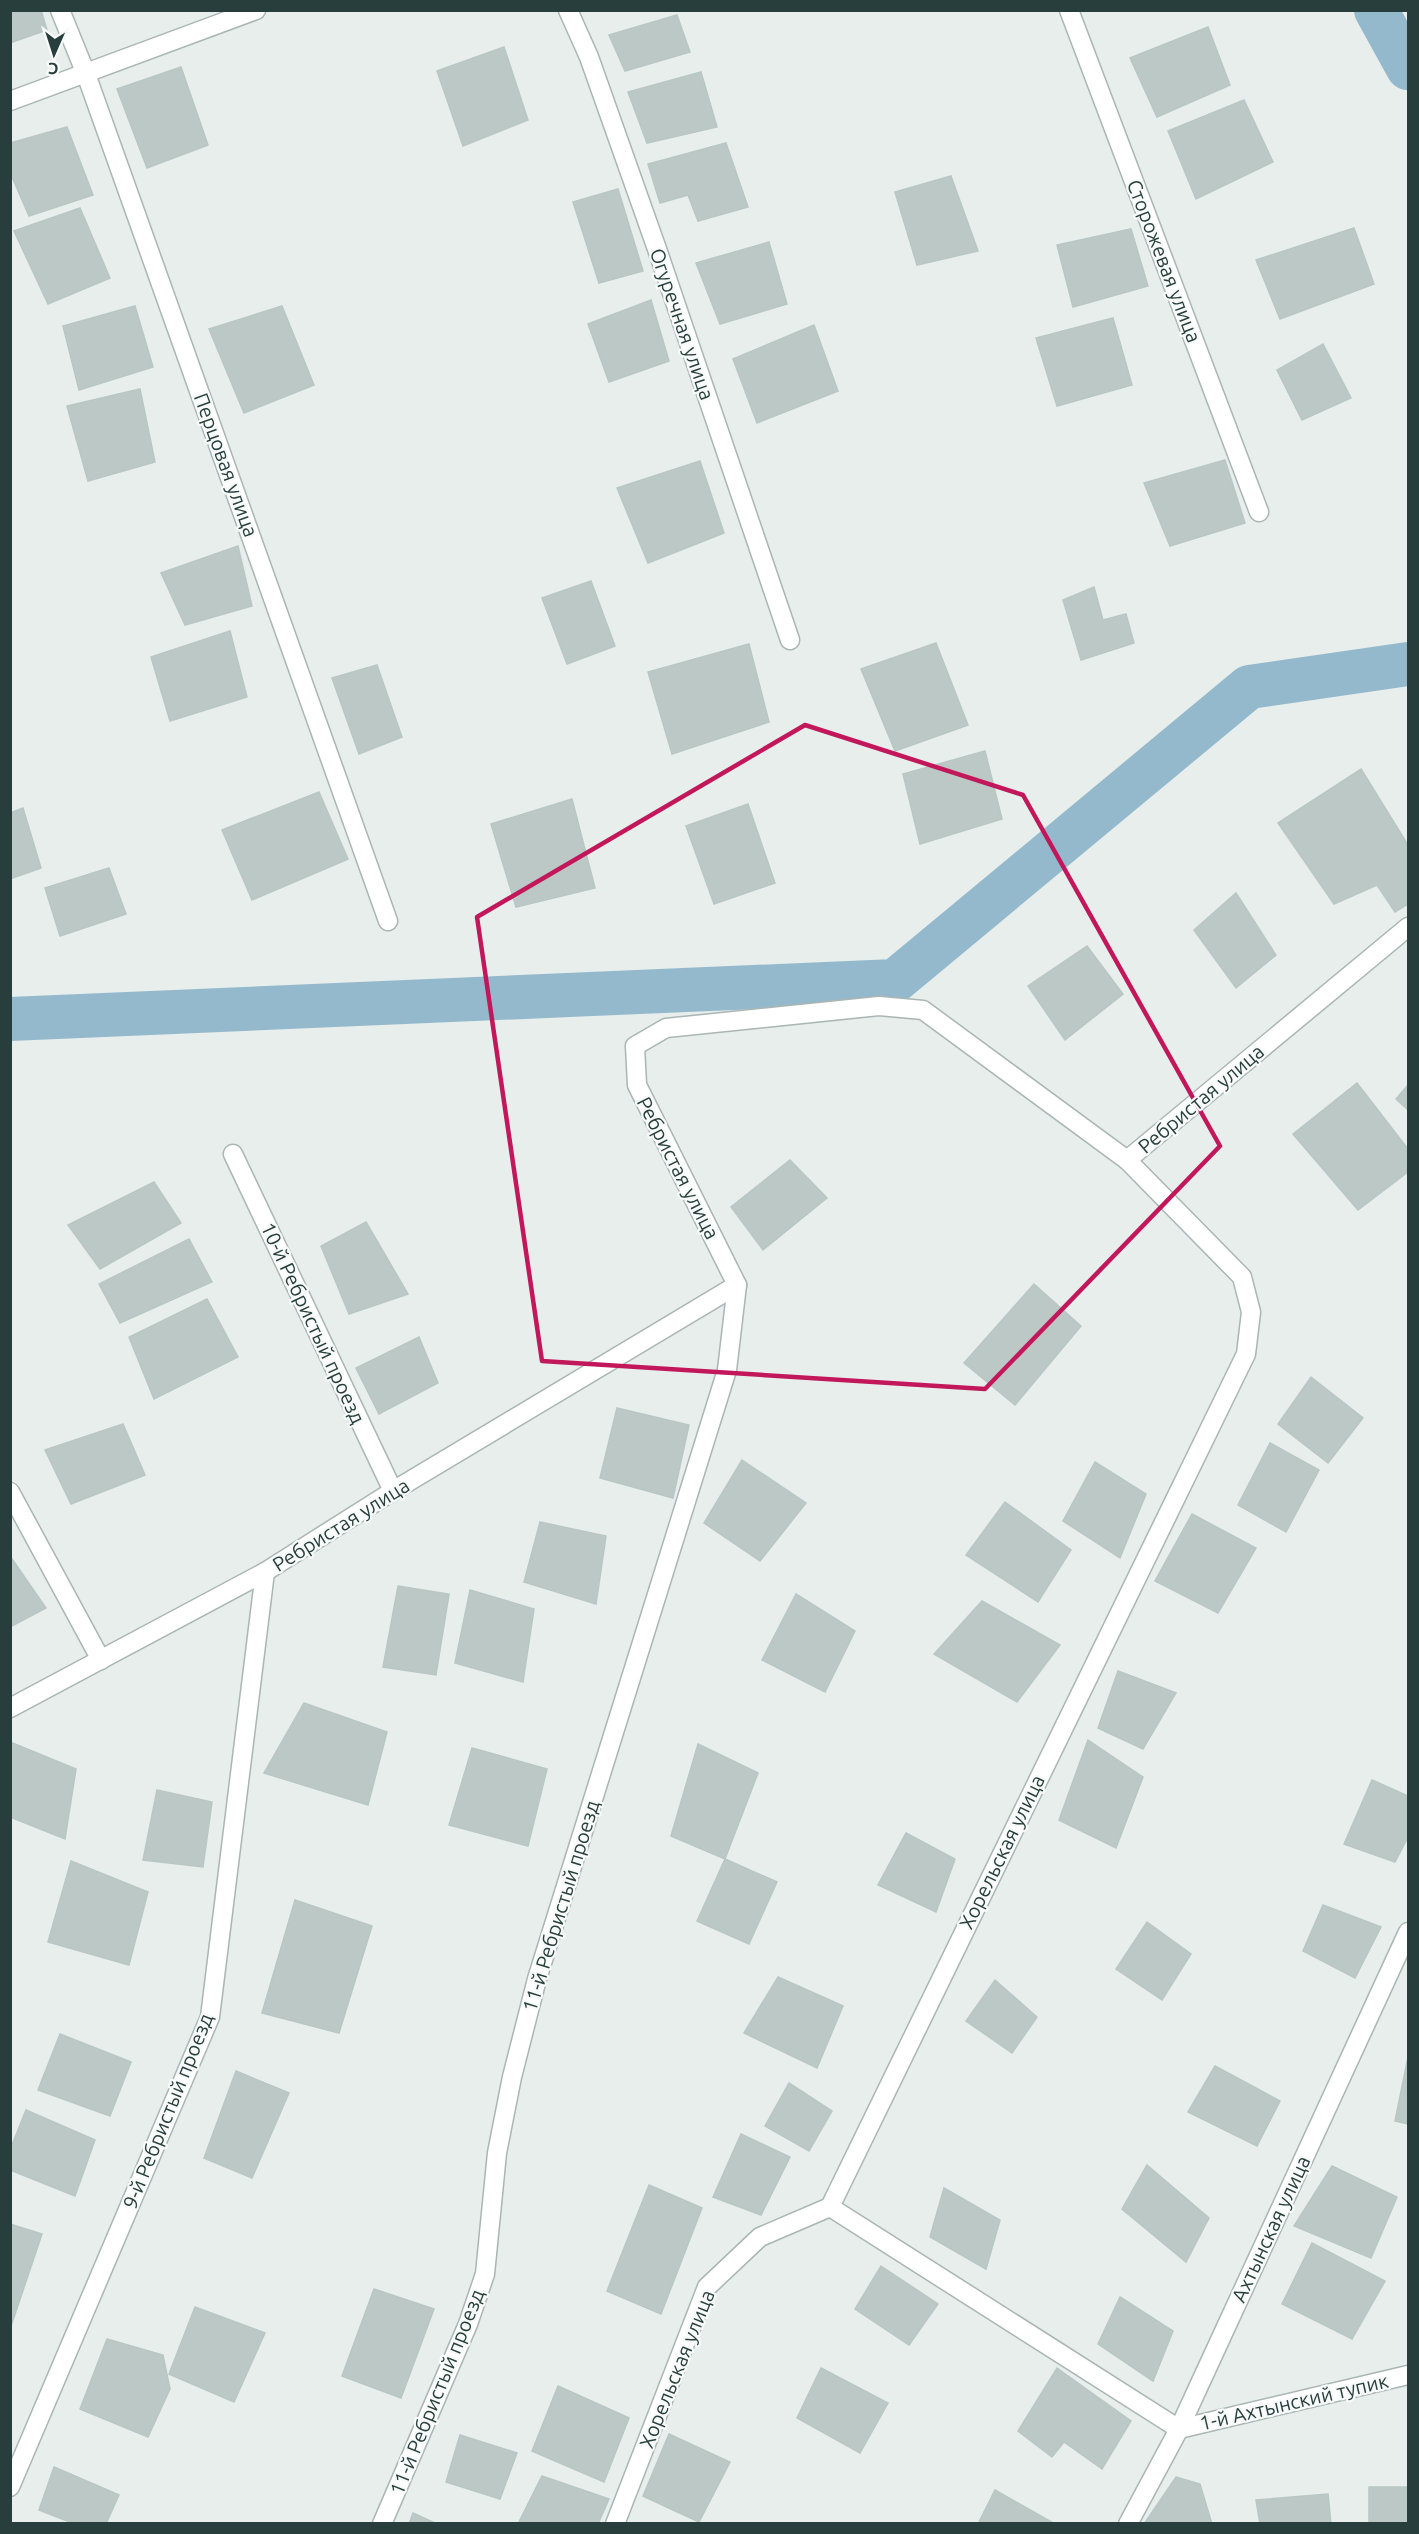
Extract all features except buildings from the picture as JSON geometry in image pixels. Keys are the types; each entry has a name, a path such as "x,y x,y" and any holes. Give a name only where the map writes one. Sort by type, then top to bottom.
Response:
{"street":[{"name":"Перцовая улица","path":"60,10 86,74 388,921"},
{"path":"10,101 256,10"},
{"name":"Огуречная улица","path":"568,10 589,57 657,249 790,640"},
{"name":"Сторожевая улица","path":"1069,10 1259,512"},
{"name":"Ребристая улица","path":"10,1708 265,1572 393,1491 737,1285 637,1085 635,1046 666,1028 879,1006 923,1010 1127,1160 1408,927"},
{"name":"10-й Ребристый проезд","path":"233,1154 393,1491"},
{"name":"Хорельская улица","path":"615,2523 707,2287 760,2236 830,2207 1246,1354 1251,1312 1242,1277 1127,1160"},
{"name":"11-й Ребристый проезд","path":"382,2523 468,2324 485,2274 497,2153 512,2077 537,1978 727,1370 737,1285"},
{"path":"10,1492 101,1660"},
{"name":"9-й Ребристый проезд","path":"10,2487 210,2017 265,1572"},
{"name":"Ахтынская улица","path":"1128,2523 1179,2429 1408,1932"},
{"path":"830,2207 1179,2429"},
{"name":"1-й Ахтынский тупик","path":"1179,2429 1408,2375"}],"highlighted area":[{"path":"805,725 1023,795 1220,1146 985,1389 542,1361 477,917"}],"waterway":[{"path":"1376,10 1408,68"},
{"path":"10,1019 895,981 1249,687 1408,664"}]}
